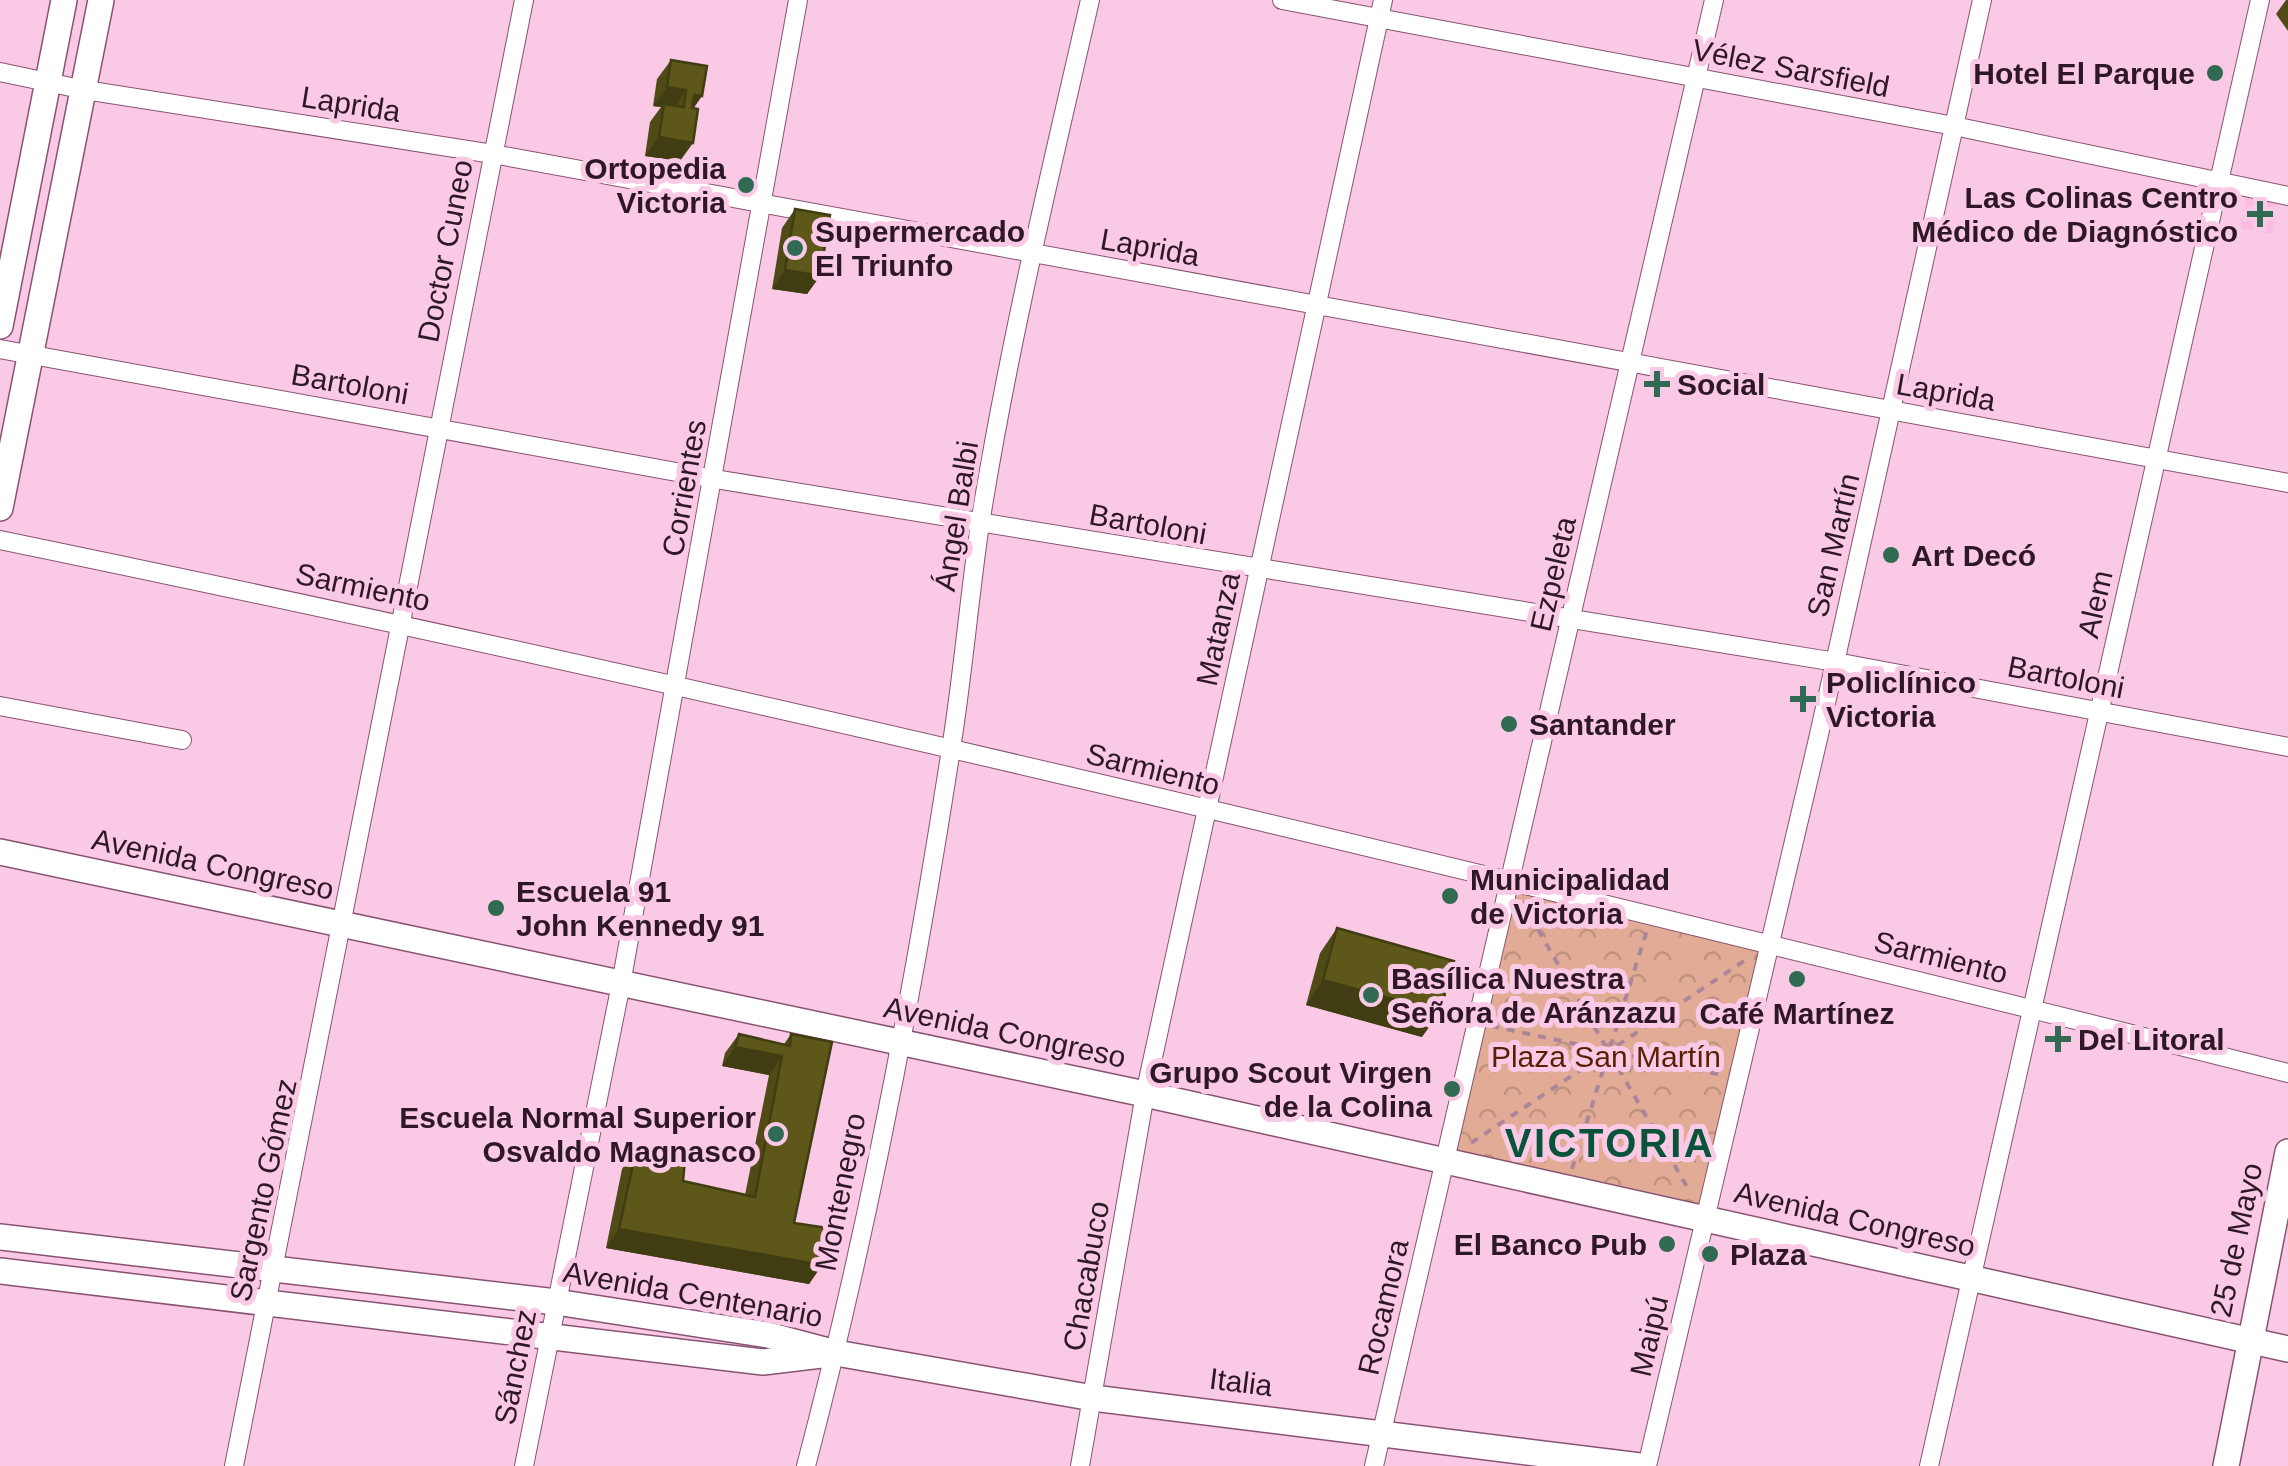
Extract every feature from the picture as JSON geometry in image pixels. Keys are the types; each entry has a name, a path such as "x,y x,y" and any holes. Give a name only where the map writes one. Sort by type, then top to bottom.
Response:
{"street":[{"path":"0,326 64,0"},
{"path":"0,508 102,0"},
{"name":"Doctor Cuneo","path":"345,926 398,622 524,0"},
{"name":"Corrientes","path":"621,984 715,479 758,203 798,0"},
{"name":"Ángel Balbi","path":"898,1044 951,748 980,524 1031,253 1090,0"},
{"name":"Vélez Sarsfield","path":"1282,0 1954,126 2288,196"},
{"name":"Matanza","path":"1145,1094 1383,0"},
{"name":"Ezpeleta","path":"1445,1160 1714,0"},
{"name":"San Martín","path":"1705,1218 1836,662 1982,0"},
{"name":"Alem","path":"1929,1466 2260,0"},
{"name":"Laprida","path":"0,72 85,90 493,154 2288,482"},
{"name":"Bartoloni","path":"0,349 715,479 1259,571 1836,662 2288,747"},
{"name":"Sarmiento","path":"0,540 398,622 951,748 1770,943 2288,1073"},
{"path":"0,706 182,740"},
{"name":"Avenida Congreso","path":"0,852 1145,1094 2288,1349"},
{"name":"Sargento Gómez","path":"234,1466 345,926"},
{"name":"Sánchez","path":"524,1466 621,984"},
{"name":"Montenegro","path":"806,1466 836,1353 898,1044"},
{"name":"Chacabuco","path":"1080,1466 1145,1094"},
{"name":"25 de Mayo","path":"2226,1466 2288,1152"},
{"name":"Rocamora","path":"1374,1466 1445,1160"},
{"name":"Maipú","path":"1643,1466 1705,1218"},
{"name":"Avenida Centenario","path":"0,1237 556,1302 768,1335 836,1353"},
{"name":"Avenida Centenario","path":"0,1271 762,1362 836,1353"},
{"name":"Italia","path":"836,1353 1093,1398 1643,1466"}],"path":[{"path":"1510,880 1705,1218"},
{"path":"1566,1188 1652,915"},
{"path":"1445,1160 1770,943"},
{"path":"1477,1023 1738,1079"}],"shaded area":[{"name":"Las Colinas Centro Médico de Diagnóstico","path":"2247,194 2279,200 2272,234 2241,228"}],"green space":[{"name":"Plaza San Martín","path":"1510,881 1770,943 1705,1218 1445,1160"}],"building":[{"path":"671,60 707,66 702,96 694,95 692,108 698,109 693,143 659,137 664,104 684,107 686,90 667,87"},
{"path":"795,209 830,215 820,276 785,270"},
{"path":"1337,928 1454,961 1440,1012 1323,980"},
{"path":"739,1034 790,1046 791,1034 832,1042 794,1223 828,1228 822,1265 619,1229 636,1150 685,1160 683,1181 755,1197 782,1056 735,1047"}],"place":[{"name":"Hotel El Parque","path":"2215,73"},
{"name":"Ortopedia Victoria","path":"746,185"},
{"name":"Las Colinas Centro Médico de Diagnóstico","path":"2260,214"},
{"name":"Supermercado El Triunfo","path":"795,248"},
{"name":"Social","path":"1657,384"},
{"name":"Art Decó","path":"1891,555"},
{"name":"Policlínico Victoria","path":"1803,699"},
{"name":"Santander","path":"1509,724"},
{"name":"Municipalidad de Victoria","path":"1450,896"},
{"name":"Escuela 91 John Kennedy 91","path":"496,908"},
{"name":"Café Martínez","path":"1797,979"},
{"name":"Basílica Nuestra Señora de Aránzazu","path":"1371,995"},
{"name":"Del Litoral","path":"2058,1039"},
{"name":"Grupo Scout Virgen de la Colina","path":"1452,1089"},
{"name":"Escuela Normal Superior Osvaldo Magnasco","path":"776,1134"},
{"name":"El Banco Pub","path":"1667,1244"},
{"name":"Plaza","path":"1710,1254"}],"district":[{"name":"VICTORIA","path":"1610,1143"}]}
